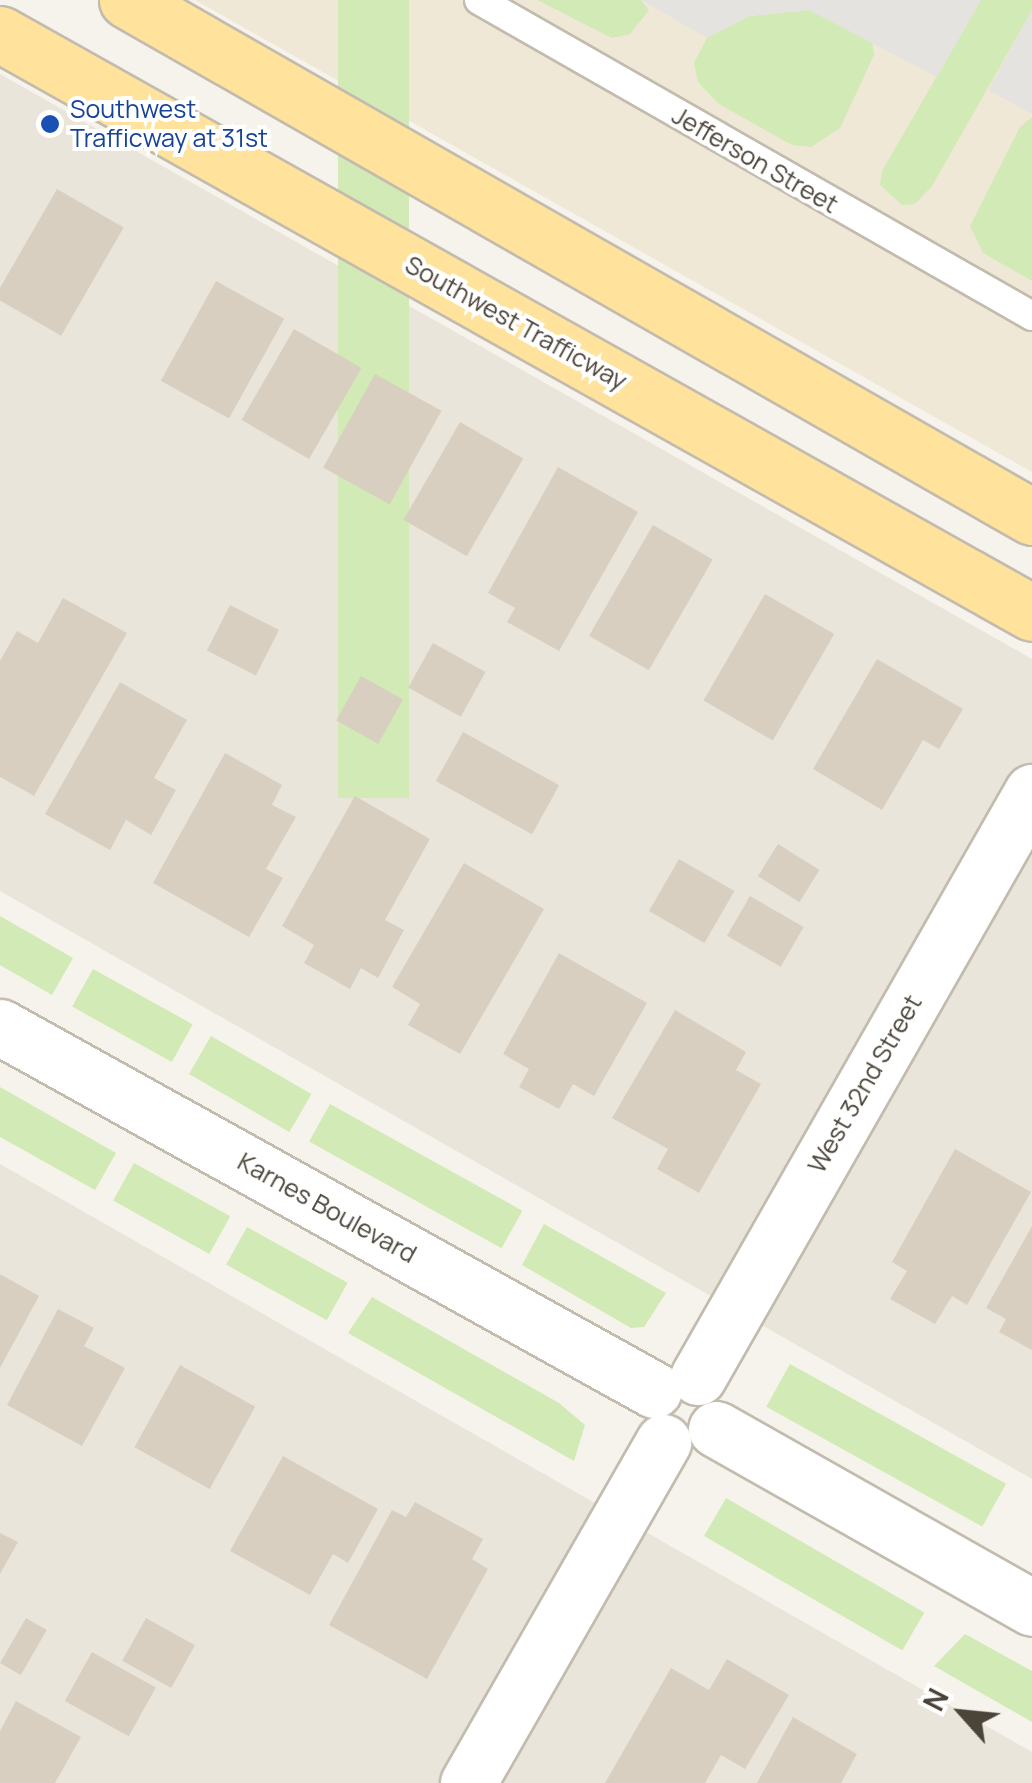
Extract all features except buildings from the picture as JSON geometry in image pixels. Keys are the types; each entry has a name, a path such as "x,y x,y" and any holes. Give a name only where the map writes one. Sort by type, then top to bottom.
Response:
{"main road":[{"path":"127,0 1032,517"},
{"name":"Southwest Trafficway","path":"0,34 1032,613"}],"street":[{"name":"West 32nd Street","path":"676,1383 1032,792"},
{"name":"Karnes Boulevard","path":"0,1027 676,1383"},
{"path":"676,1383 716,1394 716,1429 686,1448 663,1442 648,1423 676,1383"},
{"path":"716,1429 1032,1608"},
{"path":"468,1783 663,1442"}],"lane":[{"name":"Jefferson Street","path":"479,0 1032,316"}],"shaded area":[{"path":"195,0 1032,0 1032,472"},
{"path":"641,0 981,0 937,77 809,10 749,16 707,38"},
{"path":"1032,10 1032,114 988,90"},
{"path":"0,74 1032,659 1032,1479 0,891"},
{"path":"0,1164 1032,1752 1032,1783 0,1783"}],"green space":[{"path":"338,0 409,0 409,798 338,798"},
{"path":"537,0 641,0 649,10 630,34 612,38"},
{"path":"981,0 1032,0 1032,10 932,186 915,204 902,205 880,185 882,171"},
{"path":"809,10 872,40 874,55 840,128 811,147 792,145 719,104 698,82 694,63 707,38 749,16"},
{"path":"1032,117 1032,281 983,253 970,226 1020,127"},
{"path":"0,916 73,958 52,995 0,965"},
{"path":"93,969 193,1024 172,1062 72,1007"},
{"path":"211,1036 311,1094 289,1132 189,1074"},
{"path":"0,1087 116,1153 95,1190 0,1137"},
{"path":"330,1104 522,1211 502,1248 309,1142"},
{"path":"134,1163 230,1216 209,1254 113,1201"},
{"path":"544,1224 666,1293 644,1327 631,1328 522,1265"},
{"path":"247,1227 348,1283 327,1320 226,1265"},
{"path":"372,1297 559,1403 585,1425 574,1461 348,1333"},
{"path":"790,1364 1006,1484 982,1527 766,1407"},
{"path":"726,1498 924,1612 902,1651 704,1536"},
{"path":"965,1634 1032,1671 1032,1722 934,1666"}],"place":[{"name":"Southwest Trafficway at 31st","path":"50,124"}]}
